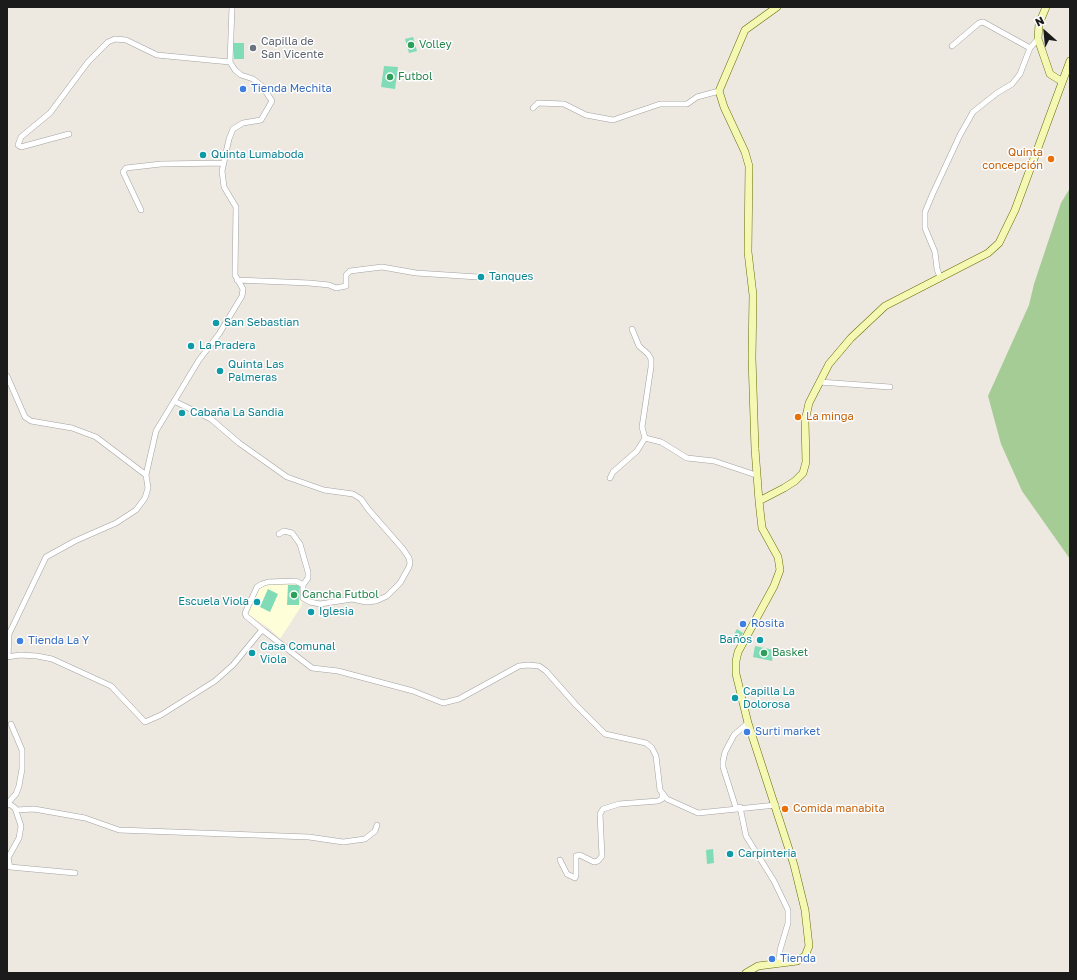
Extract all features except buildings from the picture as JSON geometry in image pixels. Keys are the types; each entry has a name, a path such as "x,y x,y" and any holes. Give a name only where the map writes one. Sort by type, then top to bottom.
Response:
{"street":[{"path":"232,7 230,62 235,70 241,75 253,79 262,86 269,94 272,101 261,120 243,123 233,129 229,139 222,171 224,187 236,207 237,239 234,261 237,280 243,289 237,307 199,360 156,431 146,475 148,488 145,498 129,515 116,524 75,541 46,557 9,634 7,657 20,654 52,659 111,686 145,722 156,718 215,681 233,665 255,637 261,631 264,631"},
{"path":"746,973 758,966 791,963 801,959 805,956 809,946 805,910 776,805 748,723 736,674 736,660 744,639 760,614 780,570 778,557 762,528 756,475 752,358 753,295 748,245 749,166 742,145 724,107 719,91 745,30 777,7"},
{"path":"1046,7 1039,24 1038,39 1047,69 1052,76 1061,81"},
{"path":"952,46 979,23 983,22 1030,48"},
{"path":"69,134 21,147 18,144 21,137 50,113 88,62 108,42 115,39 126,40 157,55 230,62"},
{"path":"940,277 937,269 935,252 925,228 925,212 960,135 973,112 997,93 1012,84 1020,74 1030,48 1038,39"},
{"path":"759,501 795,481 803,473 806,462 805,416 809,403 819,382 834,359 880,311 940,277 988,253 999,243 1015,210 1061,81 1070,61"},
{"path":"533,108 538,103 564,104 586,115 613,120 660,104 687,104 697,97 719,91"},
{"path":"141,210 123,172 126,168 161,164 224,163"},
{"path":"237,280 308,283 329,285 336,288 346,286 346,275 350,271 382,267 416,273 478,277"},
{"path":"610,478 638,451 645,438 642,427 651,359 639,346 632,329"},
{"path":"7,376 25,417 31,421 72,428 96,437 146,475"},
{"path":"819,382 890,387"},
{"path":"174,401 211,419 239,443 286,477 324,490 353,494 361,499 403,548 410,563 396,588 387,596 376,601 366,602 352,599 320,604 310,602 303,598 303,585 308,578 308,572 300,544 292,533 284,531 279,534"},
{"path":"645,438 661,442 687,458 714,461 756,475"},
{"path":"303,585 296,581 289,581 268,582 257,587 245,613 264,631 312,668 338,671 413,692 443,703 459,699 519,666 539,666 546,671 576,705 605,734 646,743 652,748 656,756 662,799 658,801 619,804 603,809 600,814 602,856 598,861 594,862 580,855 576,856 576,875 574,878 567,874 560,860"},
{"path":"748,723 734,735 725,752 723,767 738,808 746,836 774,881 788,910 788,923 780,950 779,964"},
{"path":"11,724 22,750 22,769 19,786 7,804 13,806 16,810 21,826 21,833 8,858 8,864 13,868 75,873"},
{"path":"662,794 680,805 698,812 776,805"},
{"path":"16,810 34,809 85,818 119,830 308,837 343,842 365,839 375,831 377,825"}],"shaded area":[{"path":"267,584 300,584 302,605 280,639 270,629 246,613 259,587"}],"green space":[{"name":"Volley","path":"413,37 417,51 409,53 405,39"},
{"path":"233,43 244,43 244,59 234,59"},
{"name":"Futbol","path":"384,66 398,67 395,89 381,87"},
{"path":"1070,188 1070,559 1022,491 1001,444 988,396 1029,305 1034,284 1061,203"},
{"name":"Cancha Futbol","path":"288,585 300,585 299,605 287,605"},
{"path":"268,589 278,594 270,612 260,607"},
{"path":"737,629 743,633 737,643 731,640"},
{"name":"Basket","path":"755,646 774,650 772,661 753,657"},
{"path":"713,849 714,863 707,864 706,850"}],"place":[{"name":"Volley","path":"411,45"},
{"name":"Capilla de San Vicente","path":"253,48"},
{"name":"Futbol","path":"390,77"},
{"name":"Tienda Mechita","path":"243,89"},
{"name":"Quinta Lumaboda","path":"203,155"},
{"name":"Quinta concepción","path":"1051,159"},
{"name":"Tanques","path":"481,277"},
{"name":"San Sebastian","path":"216,323"},
{"name":"La Pradera","path":"191,346"},
{"name":"Quinta Las Palmeras","path":"220,371"},
{"name":"Cabaña La Sandia","path":"182,413"},
{"name":"La minga","path":"798,417"},
{"name":"Cancha Futbol","path":"294,595"},
{"name":"Escuela Viola","path":"257,602"},
{"name":"Iglesia","path":"311,612"},
{"name":"Rosita","path":"743,624"},
{"name":"Baños","path":"760,640"},
{"name":"Tienda La Y","path":"20,641"},
{"name":"Casa Comunal Viola","path":"252,653"},
{"name":"Basket","path":"764,653"},
{"name":"Capilla La Dolorosa","path":"735,698"},
{"name":"Surti market","path":"747,732"},
{"name":"Comida manabita","path":"785,809"},
{"name":"Carpinteria","path":"730,854"},
{"name":"Tienda","path":"772,959"}]}
